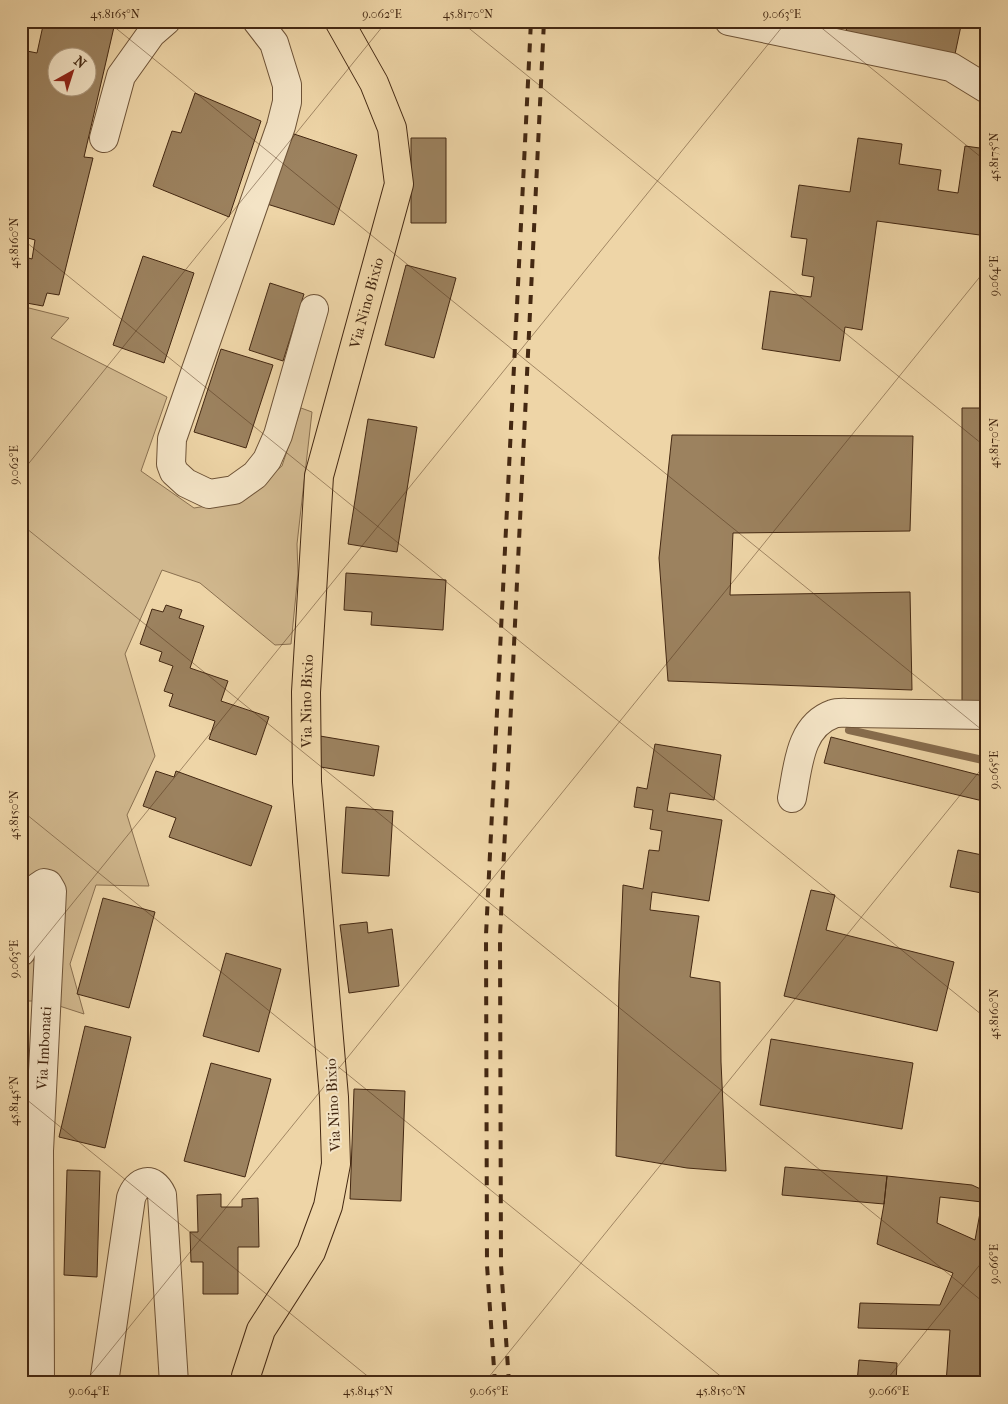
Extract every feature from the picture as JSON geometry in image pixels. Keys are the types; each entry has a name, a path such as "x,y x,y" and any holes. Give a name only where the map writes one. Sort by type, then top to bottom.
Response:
{"main road":[{"name":"Via Nino Bixio","path":"246,1383 246,1376 261,1330 311,1252 328,1206 336,1164 334,1097 307,782 306,692 319,476 399,184 392,128 374,83 339,21"}],"street":[{"path":"104,138 121,76 151,34 166,21"},
{"path":"257,21 274,43 287,85 287,102 172,439 171,464 174,472 186,483 209,494 234,490 255,474 267,460 278,435 314,309"},
{"path":"729,21 951,67 987,89"},
{"path":"792,798 804,741 816,724 834,714 987,715"},
{"name":"Via Imbonati","path":"21,952 38,887 44,883 48,884 52,891 39,1151 40,1383"},
{"path":"104,1383 130,1198 136,1186 148,1182 155,1184 162,1195 174,1383"}],"shaded area":[{"path":"21,306 69,318 51,338 167,397 141,471 194,508 238,501 282,466 301,408 312,412 297,544 298,574 291,644 275,645 200,583 162,570 125,654 155,756 127,815 149,886 96,885 70,964 84,1014 44,1001 21,1001"},
{"path":"21,1022 38,1101 21,1116"}],"building":[{"path":"44,21 92,21 114,27 98,96 98,48 48,48 48,98 98,98 84,157 93,158 59,295 47,293 43,306 21,302 21,256 32,259 35,240 21,236 22,50 37,53"},
{"path":"803,21 821,21 820,25"},
{"path":"848,21 962,21 955,54 846,31"},
{"path":"195,93 261,121 229,217 153,186 172,131 181,133"},
{"path":"291,133 357,155 334,225 267,204"},
{"path":"411,138 446,138 446,223 411,223"},
{"path":"858,138 902,144 899,164 941,170 938,190 958,193 965,146 987,149 987,236 877,221 862,330 845,327 840,361 762,349 770,291 811,297 814,277 802,275 807,239 791,237 799,185 850,192"},
{"path":"143,256 194,273 164,363 113,345"},
{"path":"406,265 456,278 434,358 385,345"},
{"path":"270,283 304,294 283,361 249,350"},
{"path":"221,349 273,365 246,448 194,432"},
{"path":"962,408 987,408 987,708 962,707"},
{"path":"368,419 417,427 397,552 348,544"},
{"path":"672,435 913,436 910,531 733,533 730,595 910,592 912,690 668,681 659,558"},
{"path":"346,573 446,580 443,630 371,625 372,612 344,610"},
{"path":"166,605 182,610 179,618 204,626 190,668 228,681 221,701 269,717 256,755 209,739 215,721 169,706 173,694 164,691 173,666 159,661 162,652 140,644 152,609 163,612"},
{"path":"320,736 379,746 374,776 315,766"},
{"path":"831,737 987,777 987,802 824,763"},
{"path":"655,744 721,755 714,800 670,793 667,811 722,820 709,901 652,892 650,910 699,916 690,977 720,982 721,1062 726,1171 687,1168 616,1156 623,885 643,889 649,850 659,851 662,831 650,829 653,810 634,807 637,787 647,789"},
{"path":"156,771 174,777 176,771 272,806 251,866 169,837 176,818 143,806"},
{"path":"346,807 393,811 389,876 342,873"},
{"path":"958,850 987,856 987,894 950,887"},
{"path":"811,890 835,895 826,930 954,962 937,1031 784,996"},
{"path":"103,898 155,912 129,1008 77,994"},
{"path":"367,922 368,933 392,929 399,986 349,993 340,925"},
{"path":"226,953 281,969 259,1052 203,1036"},
{"path":"85,1026 131,1037 105,1148 59,1137"},
{"path":"771,1039 913,1063 902,1129 760,1105"},
{"path":"211,1063 271,1079 245,1177 184,1161"},
{"path":"354,1089 405,1091 401,1201 350,1199"},
{"path":"785,1167 887,1176 884,1204 782,1195"},
{"path":"67,1170 100,1171 97,1277 64,1275"},
{"path":"887,1176 972,1185 987,1192 987,1383 946,1383 950,1330 858,1328 860,1303 940,1305 953,1273 877,1244","holes":["940,1197 982,1202 975,1240 937,1223"]},
{"path":"221,1194 221,1207 242,1207 242,1199 258,1198 259,1247 238,1247 238,1294 203,1294 203,1262 191,1262 190,1232 198,1232 197,1195"},
{"path":"21,1289 28,1289 30,1364 21,1364"},
{"path":"859,1360 897,1363 896,1383 857,1383"}],"waterway":[{"path":"849,730 987,761"}],"railway":[{"path":"495,1383 487,1265 486,935 531,21"},
{"path":"509,1383 501,1265 500,936 544,21"}]}
